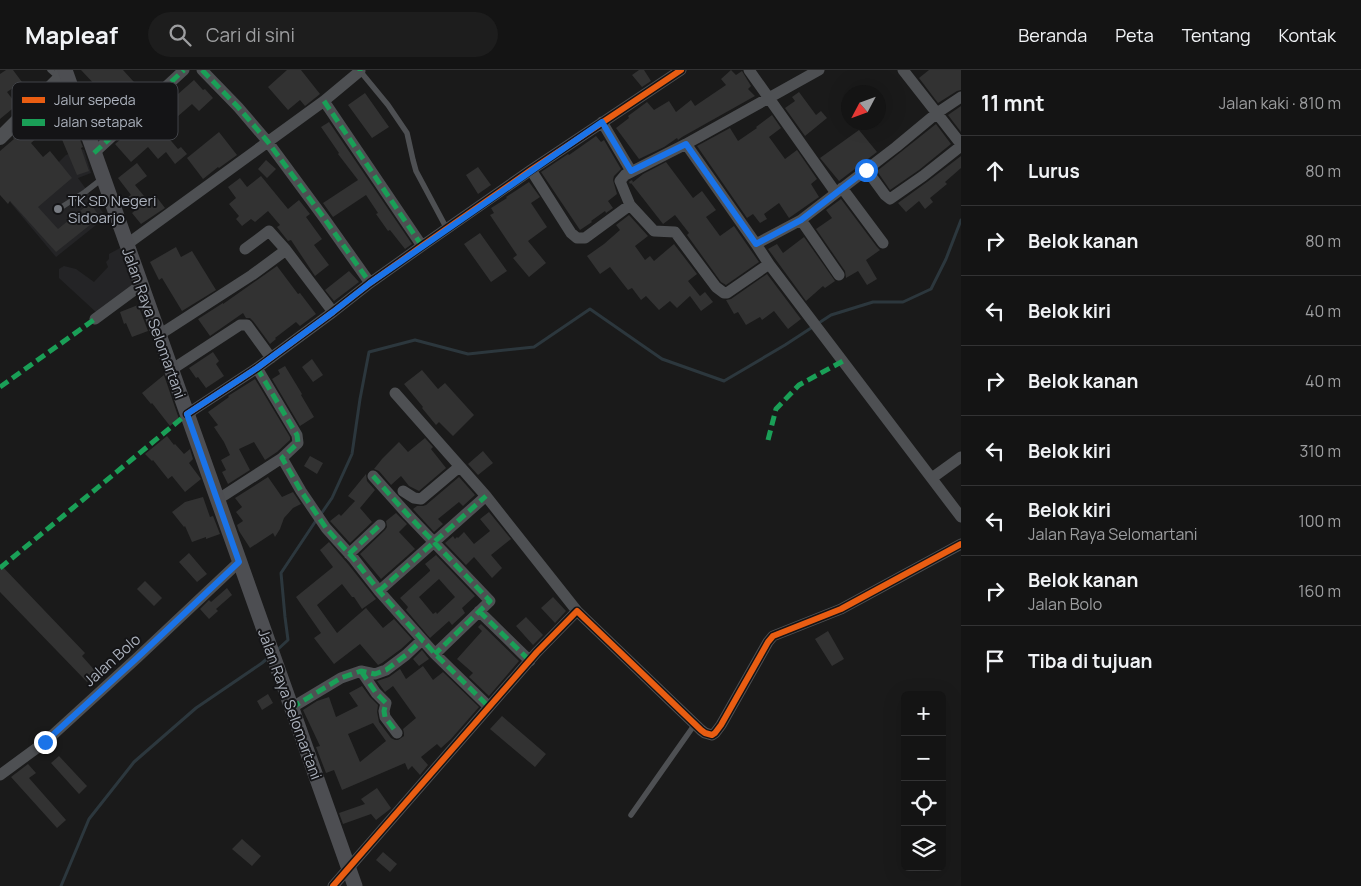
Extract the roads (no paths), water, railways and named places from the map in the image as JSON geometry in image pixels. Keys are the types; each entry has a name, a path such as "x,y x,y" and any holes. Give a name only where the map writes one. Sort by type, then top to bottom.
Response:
{"main road":[{"name":"Jalan Raya Selomartani","path":"88,140 354,886"}],"street":[{"path":"171,82 184,70"},
{"path":"202,70 238,107 268,142 370,283"},
{"path":"749,70 839,190 883,243"},
{"path":"769,264 727,293 724,293 716,287 675,232 654,231 630,205 620,179 631,171 686,144 819,70"},
{"path":"126,244 324,101 360,71"},
{"path":"866,170 890,199 923,176 961,145 906,71"},
{"path":"50,82 59,72"},
{"path":"187,414 257,368 422,246 673,72"},
{"path":"756,244 801,220 937,113 961,97"},
{"path":"324,101 422,246"},
{"path":"602,122 631,171"},
{"path":"0,138 12,125"},
{"path":"94,153 108,140"},
{"path":"686,144 769,264 961,517"},
{"path":"531,170 571,233 578,238 585,238 590,235 630,205"},
{"path":"801,220 839,275"},
{"path":"245,249 269,231 286,250 333,312"},
{"path":"159,335 252,275 286,250"},
{"path":"95,319 141,285"},
{"path":"171,370 240,325 248,326 271,358"},
{"path":"217,500 282,458 298,443 297,435 257,368"},
{"path":"395,393 486,496 577,611 695,724 705,733 712,735 715,733 773,636 841,609 961,544"},
{"path":"932,478 961,457"},
{"path":"282,458 326,528 422,640 489,707"},
{"path":"404,491 414,498 421,499 459,467"},
{"path":"373,476 490,601 435,654"},
{"path":"379,591 486,496"},
{"path":"349,554 380,526"},
{"name":"Jalan Bolo","path":"0,775 45,742 239,562"},
{"path":"479,611 530,661"},
{"path":"334,886 489,707 577,611"},
{"path":"291,708 341,678 361,671 375,674 386,670 422,640"},
{"path":"361,671 376,693 386,703 385,717 397,733"}],"lane":[{"path":"360,71 388,105 407,133 416,170 447,229"},
{"path":"58,210 103,178"},
{"path":"631,815 695,724"}],"waterway":[{"path":"321,514 332,498 352,454 369,352 415,340 468,354 534,347 590,309 662,359 724,381 831,315 873,302 903,302 931,289 946,259 961,220"},
{"path":"276,651 288,640 281,573 317,519"},
{"path":"61,886 89,819 134,762 196,708 269,657"}],"place":[{"name":"TK SD Negeri Sidoarjo","path":"58,209"}]}
